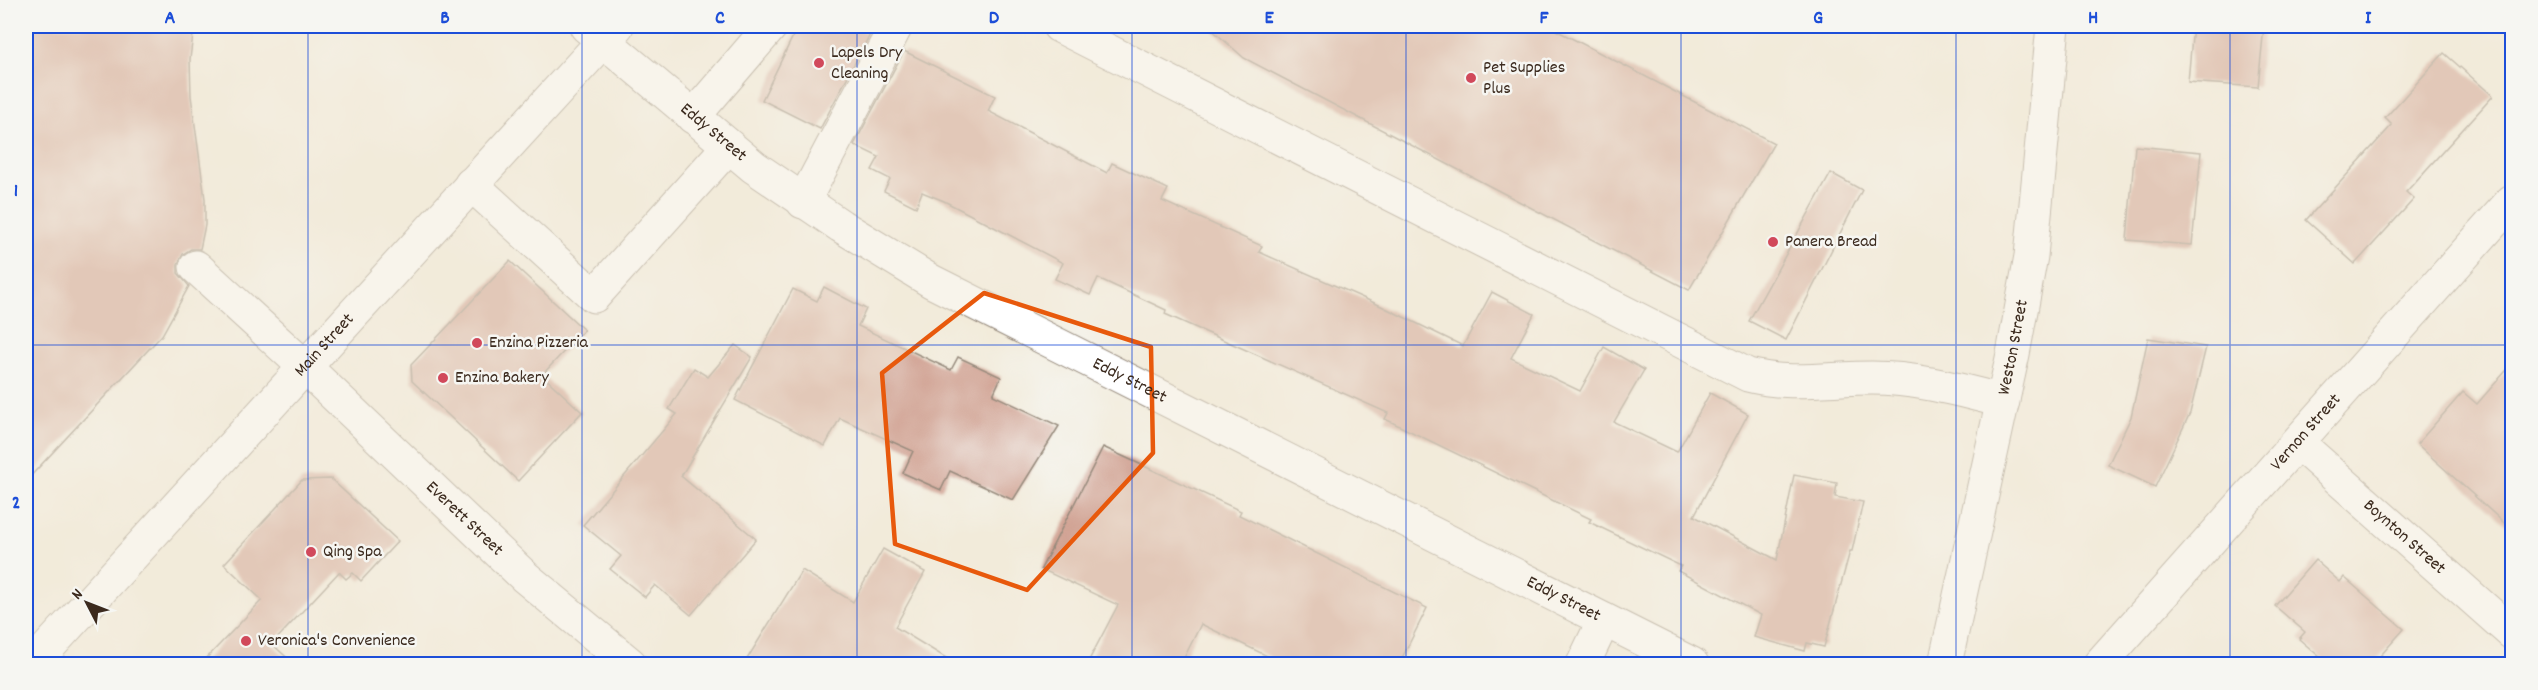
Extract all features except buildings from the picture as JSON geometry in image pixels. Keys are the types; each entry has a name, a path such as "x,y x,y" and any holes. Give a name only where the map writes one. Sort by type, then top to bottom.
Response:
{"street":[{"path":"693,117 771,26"},
{"path":"803,202 896,26"},
{"path":"1059,26 1748,375 1785,382 1873,378 1933,383 2003,401"},
{"name":"Weston Street","path":"1945,664 2003,401 2031,256 2053,26"},
{"name":"Eddy Street","path":"601,31 728,147 803,202 931,280 1692,664"},
{"name":"Main Street","path":"33,664 471,184 601,31"},
{"path":"471,184 594,296 728,147"},
{"name":"Vernon Street","path":"2100,664 2512,201"},
{"name":"Everett Street","path":"196,267 525,577 630,664"},
{"name":"Boynton Street","path":"2298,443 2512,633"},
{"path":"1583,664 1604,621"}],"highlighted area":[{"path":"984,293 1151,347 1153,453 1027,590 895,544 882,373"}],"place":[{"name":"Lapels Dry Cleaning","path":"819,63"},
{"name":"Pet Supplies Plus","path":"1471,78"},
{"name":"Panera Bread","path":"1773,242"},
{"name":"Enzina Pizzeria","path":"477,343"},
{"name":"Enzina Bakery","path":"443,378"},
{"name":"Qing Spa","path":"311,552"},
{"name":"Veronica's Convenience","path":"246,641"}]}
